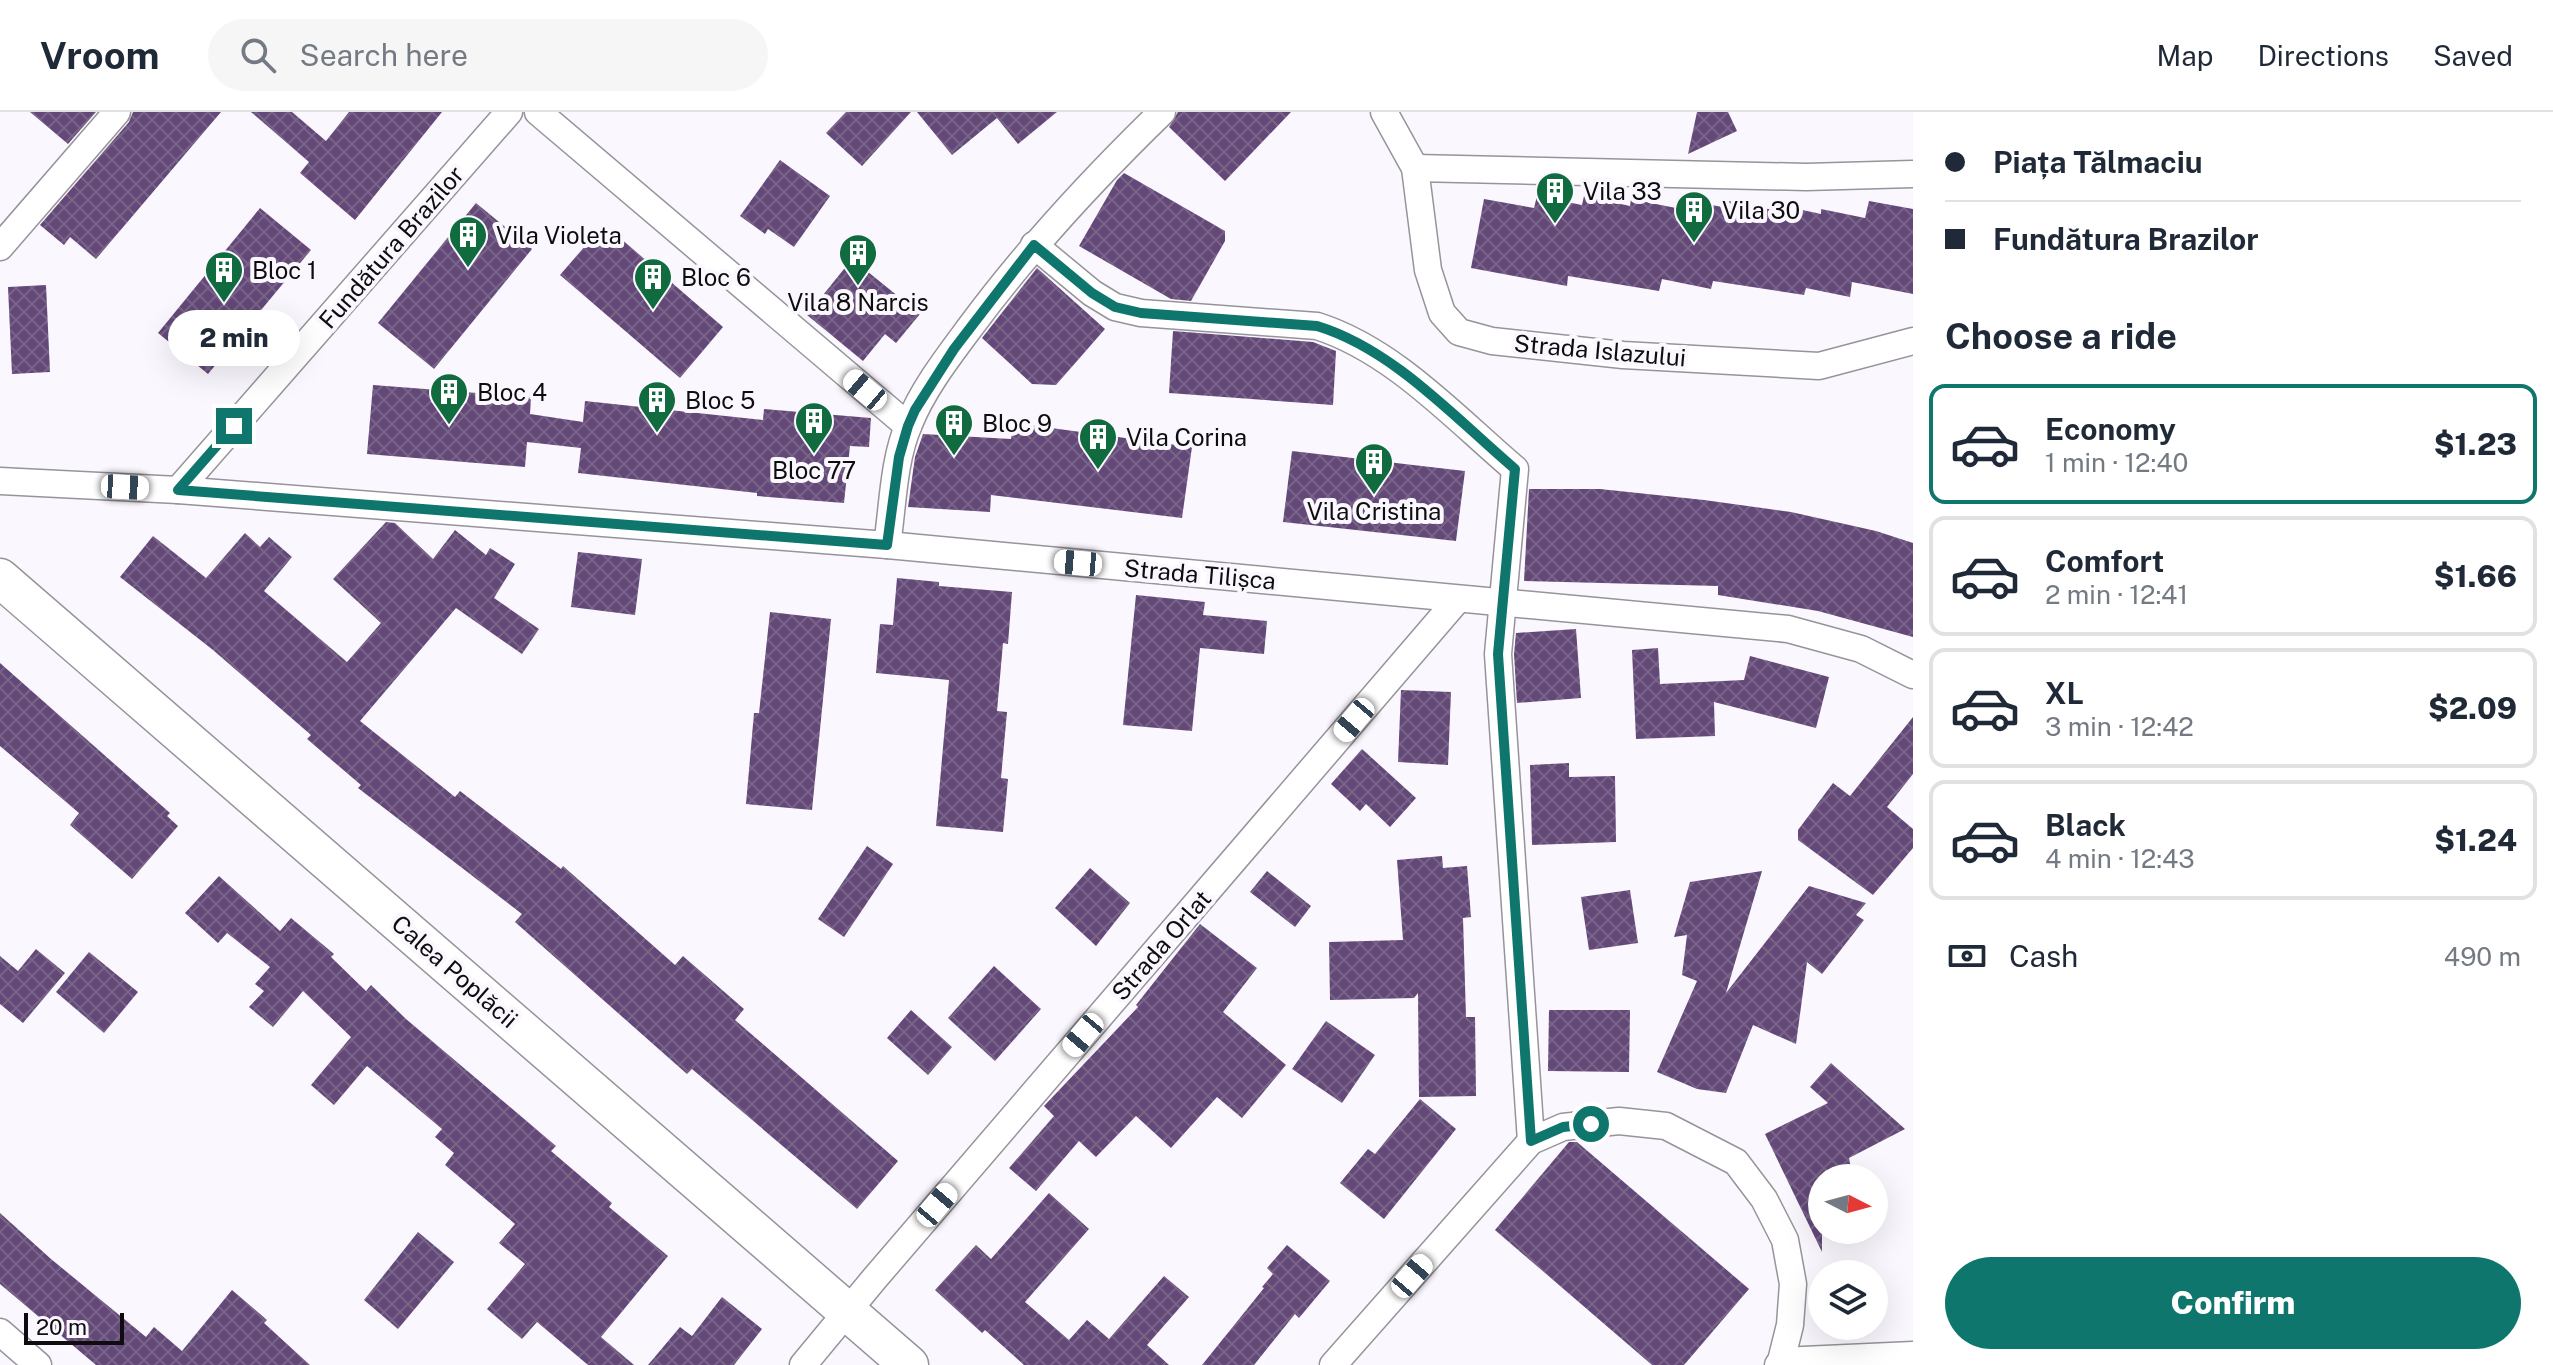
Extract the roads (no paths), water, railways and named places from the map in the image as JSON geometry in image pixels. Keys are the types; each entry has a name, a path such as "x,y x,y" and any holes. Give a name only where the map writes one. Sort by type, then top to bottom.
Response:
{"main road":[{"name":"Calea Poplăcii","path":"0,578 909,1365"}],"street":[{"path":"0,247 117,112"},
{"name":"Fundătura Brazilor","path":"178,490 509,112"},
{"path":"538,112 908,426"},
{"path":"887,545 899,457 908,426 923,395 954,349 1034,245 1162,112"},
{"name":"Strada Islazului","path":"1384,112 1415,168 1428,270 1442,313 1459,332 1492,341 1623,355 1819,366 1913,341"},
{"path":"1415,168 1791,177 1913,174"},
{"path":"1034,245 1092,293 1115,307 1141,313 1317,326 1343,334 1366,347 1440,402 1515,469 1498,654 1531,1141"},
{"name":"Strada Tilișca","path":"0,481 178,490 887,545 1788,629 1861,649 1913,675"},
{"name":"Strada Orlat","path":"803,1365 1458,599"},
{"path":"1333,1365 1531,1141 1563,1127 1619,1121 1666,1126 1736,1162 1764,1199 1785,1240 1793,1284 1790,1325 1779,1363 1913,1355"},
{"path":"0,1332 38,1365"}],"place":[{"name":"Vila 33","path":"1555,225"},
{"name":"Vila 30","path":"1694,244"},
{"name":"Vila Violeta","path":"468,269"},
{"name":"Vila 8 Narcis","path":"858,287"},
{"name":"Bloc 1","path":"224,304"},
{"name":"Bloc 6","path":"653,311"},
{"name":"Bloc 4","path":"449,426"},
{"name":"Bloc 5","path":"657,434"},
{"name":"Bloc 77","path":"814,455"},
{"name":"Bloc 9","path":"954,457"},
{"name":"Vila Corina","path":"1098,471"},
{"name":"Vila Cristina","path":"1374,496"}]}
